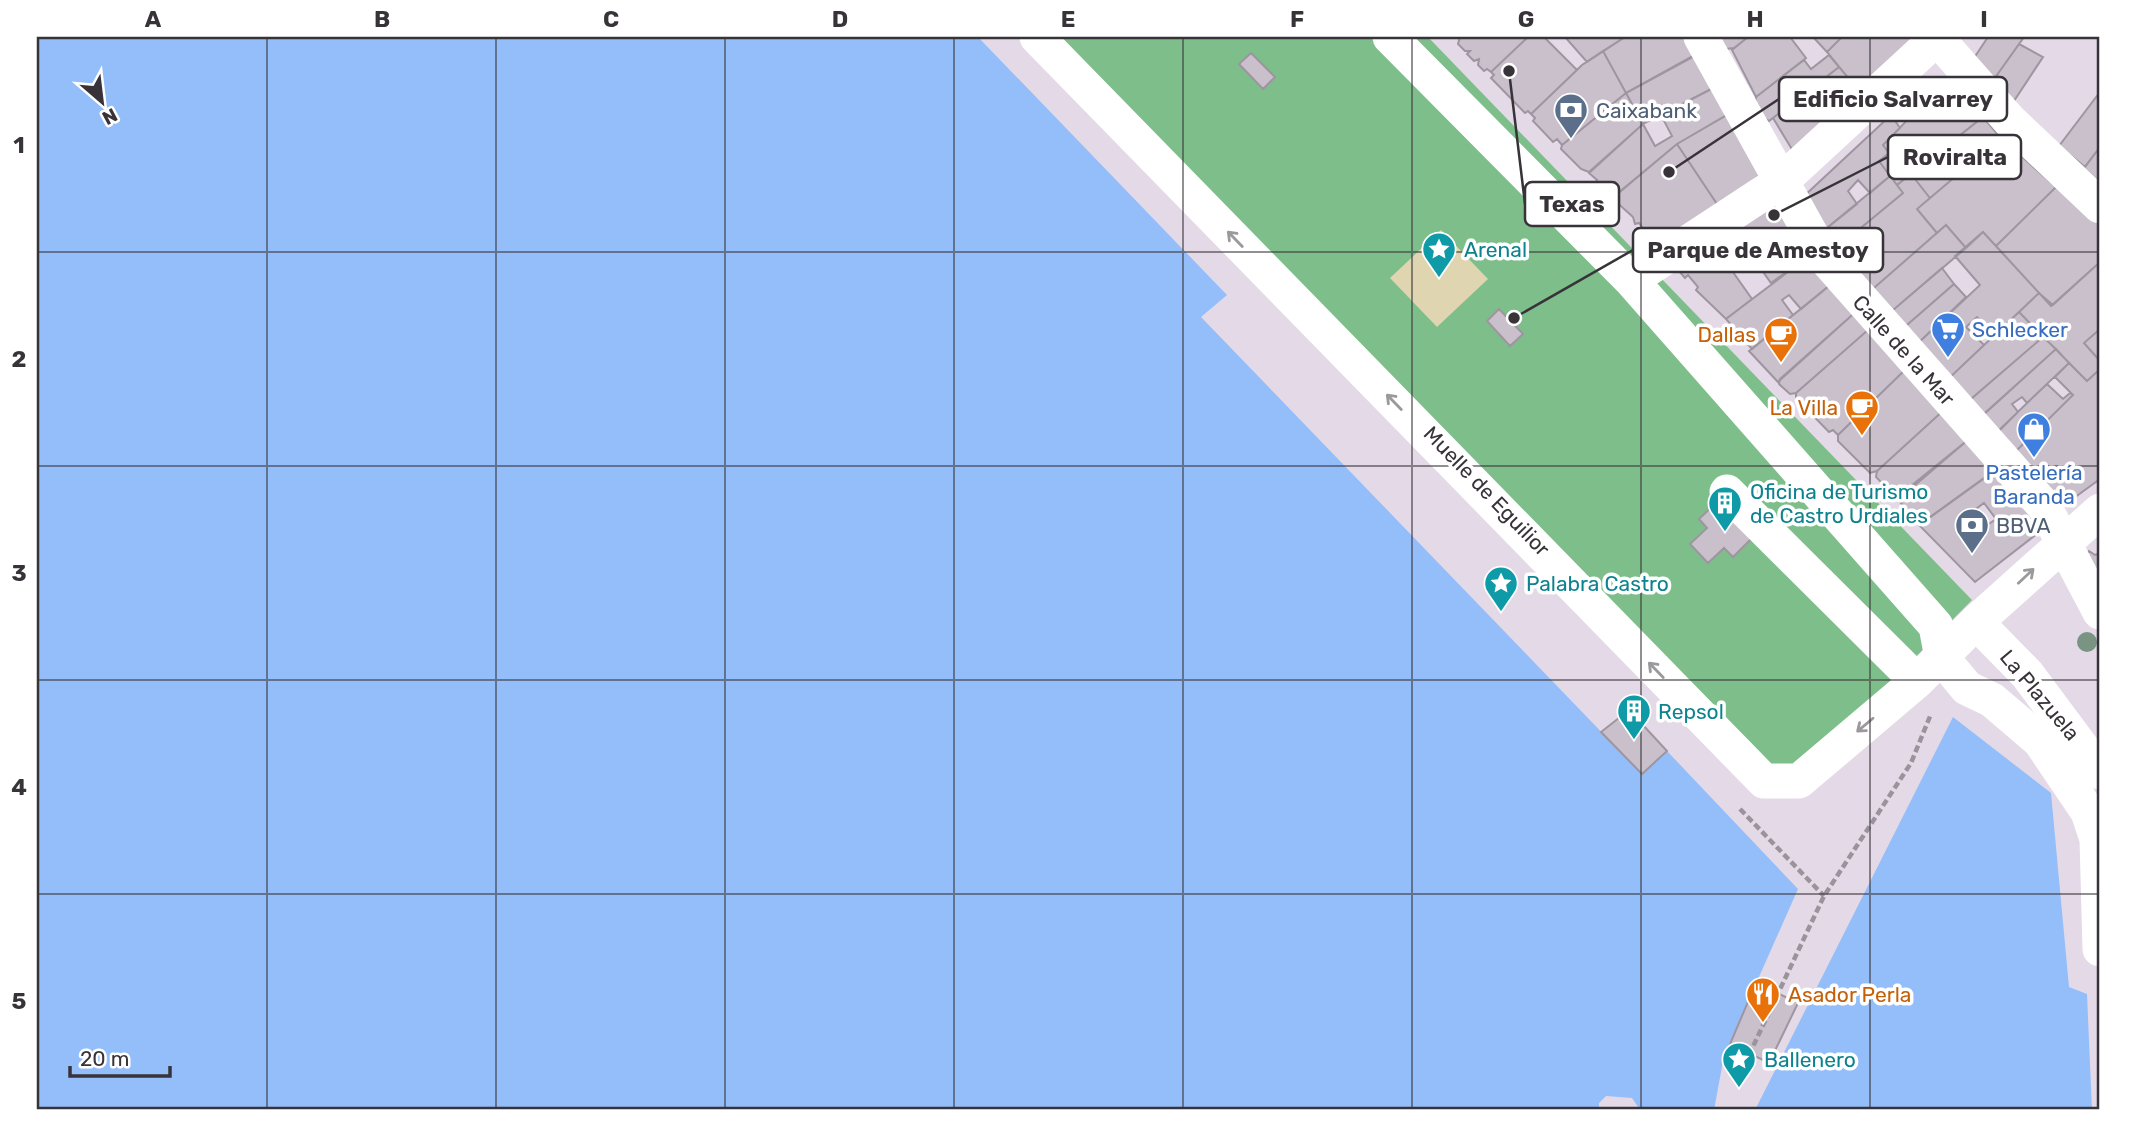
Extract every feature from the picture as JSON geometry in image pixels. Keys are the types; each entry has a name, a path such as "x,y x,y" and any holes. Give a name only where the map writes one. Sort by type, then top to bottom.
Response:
{"street":[{"path":"1037,37 1764,780 1799,781 1939,673 1976,622 2100,511"},
{"path":"1391,37 1631,280 1936,626 1939,673"},
{"name":"Calle de la Mar","path":"1701,37 1823,256 2044,506 2064,541"},
{"path":"1631,280 1783,180 1937,37 2010,121 2100,206"},
{"path":"1727,492 1939,673 1992,700 2040,741 2088,812 2097,839 2100,949"},
{"path":"2064,541 2100,612"},
{"name":"La Plazuela","path":"1976,622 2027,674 2100,772"}],"path":[{"path":"1740,1074 1824,896 1911,763 1942,689 1939,673"}],"green space":[{"path":"1054,37 1428,37 1972,600 1803,771 1781,774"}],"sand":[{"name":"Arenal","path":"1441,230 1488,279 1437,327 1390,278"}],"water":[{"path":"37,37 978,37 1227,295 1201,317 1641,773 1667,751 1798,889 1724,1056 1714,1110 1640,1110 1632,1098 1606,1096 1599,1103 1599,1110 37,1110"},
{"path":"1953,717 2051,793 2069,987 2087,994 2092,1110 1755,1110"}],"building":[{"path":"1460,37 1528,37 1491,72 1487,69 1484,71 1478,65 1479,59 1474,61 1467,54 1470,51 1465,51 1458,44"},
{"path":"1528,37 1544,37 1577,70 1531,114 1528,111 1525,113 1491,78 1494,75 1491,72"},
{"path":"1565,37 1625,37 1587,62"},
{"path":"1625,37 1695,37 1702,51 1626,93 1603,51"},
{"path":"1719,37 1748,37 1734,48 1726,49"},
{"path":"1748,37 1790,37 1806,58 1756,97 1732,50"},
{"path":"1813,37 1842,37 1827,52"},
{"path":"1842,37 1912,37 1911,46 1862,95 1827,52"},
{"path":"1988,37 2024,37 1992,82 1974,58"},
{"path":"2019,44 2043,57 2010,107 1992,82"},
{"path":"1603,51 1626,93 1562,145 1557,139 1553,142 1533,121 1535,118 1531,114 1582,65"},
{"path":"1251,53 1275,77 1263,89 1239,64"},
{"path":"1700,53 1717,86 1643,124 1626,93"},
{"path":"1829,55 1839,67 1769,121 1765,119 1755,102 1756,97 1804,60 1811,69"},
{"path":"1839,67 1864,96 1793,151 1773,118"},
{"path":"1951,75 1983,117 1897,185 1879,161 1889,153 1883,145"},
{"path":"1723,83 1732,112 1677,144 1614,197 1609,192 1607,195 1595,183 1597,180 1589,173 1643,124 1655,146 1672,136 1661,115"},
{"path":"2100,92 2100,147 2085,167 2059,146"},
{"path":"1626,93 1643,124 1589,172 1581,169 1561,149 1562,145"},
{"path":"1732,112 1765,171 1719,207 1677,144"},
{"path":"1891,115 1900,128 1883,145 1889,153 1879,161 1890,176 1870,193 1858,180 1848,191 1857,204 1822,232 1802,198"},
{"path":"1983,117 2001,138 1930,198 1911,174"},
{"path":"2001,138 2056,187 1996,246 1983,232 1966,248 1946,225 1937,233 1917,209"},
{"path":"1677,144 1719,207 1664,245 1653,242 1639,223 1635,224 1633,217 1612,198"},
{"path":"2100,147 2100,183 2084,168"},
{"path":"1911,174 1930,198 1917,209 1937,233 1867,294 1833,251 1903,193 1897,185"},
{"path":"1890,176 1903,193 1833,251 1822,232"},
{"path":"2056,187 2100,221 2100,262 2051,306 1996,246"},
{"path":"1776,197 1814,252 1771,283 1732,228"},
{"path":"1946,225 1966,248 1886,316 1867,294"},
{"path":"1732,228 1747,250 1728,265 1752,299 1726,319 1696,290 1698,287 1688,275 1685,278 1679,271 1682,259"},
{"path":"1983,232 2039,293 1996,334 1977,317 1966,327 1984,345 1945,382 1914,347 1980,285 1955,256"},
{"path":"1814,252 1835,281 1801,309 1789,295 1782,300 1793,315 1752,349 1726,319"},
{"path":"2100,262 2100,329 2084,343 2100,361 2100,369 2087,381 2019,312 2039,293 2053,305"},
{"path":"1942,268 1954,284 1900,331 1886,316"},
{"path":"1835,281 1859,309 1778,382 1749,351"},
{"path":"1954,284 1966,297 1914,347 1900,331"},
{"path":"1499,309 1523,334 1510,346 1487,321"},
{"path":"1859,309 1868,330 1796,393 1790,394 1779,384 1780,379"},
{"path":"2019,312 2043,337 1965,404 1945,382"},
{"path":"2100,329 2100,361 2084,343"},
{"path":"1868,330 1908,367 1838,435 1833,430 1829,432 1796,398 1796,393"},
{"path":"2043,337 2056,349 1977,420 1963,406"},
{"path":"2056,349 2069,363 2027,403 2022,397 2012,404 2018,412 1996,434 1981,417"},
{"path":"2069,363 2087,381 2100,369 2100,479 2067,503 2057,502 2014,453 2073,395 2055,377"},
{"path":"1908,367 1945,409 1877,471 1870,473 1838,441 1838,435"},
{"path":"2047,384 2063,399 2070,393 2073,395 2014,453 1998,431"},
{"path":"1945,409 1969,439 1896,498 1876,477 1877,471"},
{"path":"1969,439 1997,469 1921,524 1900,502 1900,498"},
{"path":"1999,467 2047,526 1975,582 1919,525","holes":["1984,503 1996,519 1980,530 1969,514"]},
{"name":"Oficina de Turismo de Castro Urdiales","path":"1717,502 1752,538 1733,557 1724,548 1708,563 1690,544 1707,528 1699,519"},
{"path":"2089,551 2095,555 2100,553 2100,584 2086,556"},
{"name":"Repsol","path":"1629,710 1667,751 1642,774 1601,732"},
{"name":"Asador Perla","path":"1756,983 1798,1003 1769,1063 1730,1044"}],"place":[{"name":"Texas","path":"1509,71"},
{"name":"Caixabank","path":"1571,140"},
{"name":"Edificio Salvarrey","path":"1669,172"},
{"name":"Roviralta","path":"1774,215"},
{"name":"Arenal","path":"1439,279"},
{"name":"Parque de Amestoy","path":"1514,318"},
{"name":"Schlecker","path":"1948,359"},
{"name":"Dallas","path":"1781,364"},
{"name":"La Villa","path":"1862,437"},
{"name":"Pastelería Baranda","path":"2034,459"},
{"name":"Oficina de Turismo de Castro Urdiales","path":"1725,533"},
{"name":"BBVA","path":"1972,555"},
{"name":"Palabra Castro","path":"1501,613"},
{"name":"Repsol","path":"1634,741"},
{"name":"Asador Perla","path":"1763,1024"},
{"name":"Ballenero","path":"1739,1089"}]}
